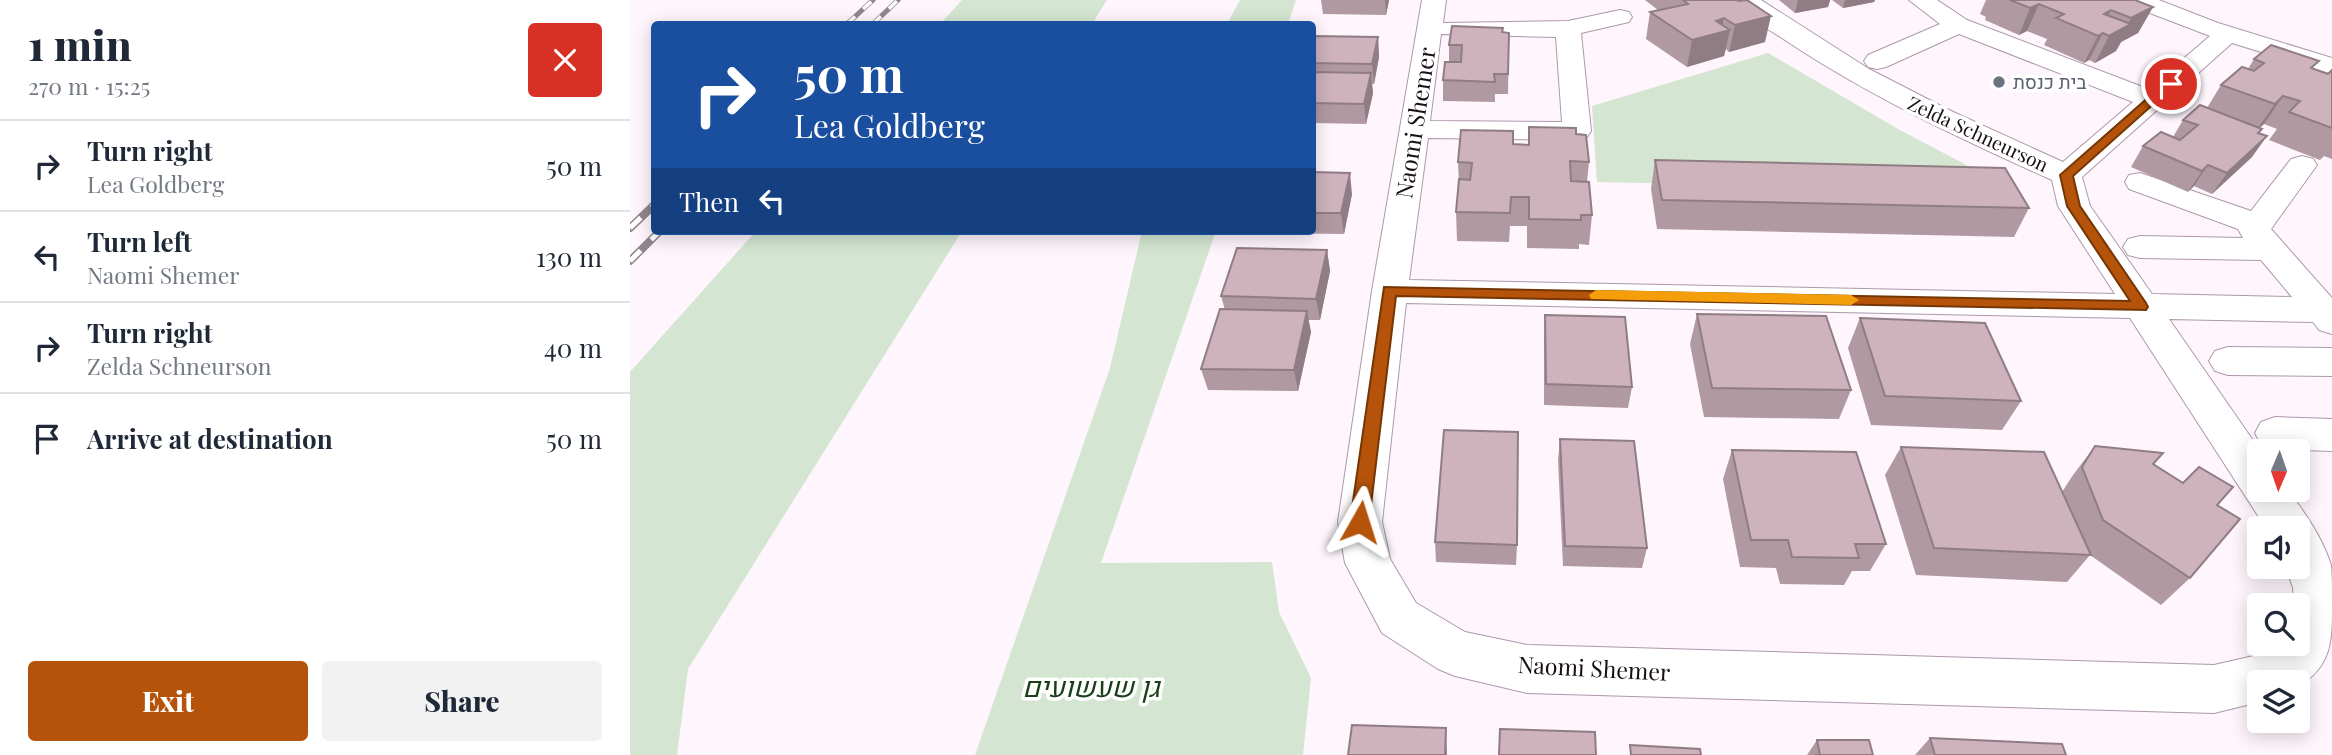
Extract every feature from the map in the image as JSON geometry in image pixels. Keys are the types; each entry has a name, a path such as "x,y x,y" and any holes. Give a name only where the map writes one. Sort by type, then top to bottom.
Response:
{"street":[{"name":"Zelda Schneurson","path":"1745,0 1818,51 1892,93 2066,175 2228,34"},
{"path":"1922,0 1958,25 2151,100"},
{"path":"2137,0 2228,34 2332,66"},
{"path":"1480,29 1485,15 1495,3"},
{"path":"1432,15 1480,29 1568,29 1620,17"},
{"name":"Naomi Shemer","path":"1432,15 1390,291 1360,522 1368,563 1399,618 1455,653 1527,668 2214,689 2261,679 2300,662 2320,625 2316,586 2310,572"},
{"path":"1877,61 1958,25"},
{"path":"1415,129 1577,131 1568,29"},
{"path":"2265,237 2302,165"},
{"path":"2066,175 2074,206 2247,464"},
{"path":"2140,182 2265,237 2327,315"},
{"path":"2140,247 2265,237"},
{"path":"1390,291 2141,307 2327,315"},
{"path":"2228,361 2332,362"},
{"path":"2275,433 2332,435"}],"green space":[{"path":"962,0 1107,0 1094,21 943,21"},
{"path":"1240,0 1296,0 1289,21 1229,21"},
{"path":"1768,53 1898,129 2016,191 1597,182 1592,106"},
{"path":"752,235 959,235 688,669 677,755 630,755 630,372"},
{"name":"גן שעשועים","path":"1141,235 1215,235 1101,563 1272,562 1279,612 1311,678 1303,755 975,755 1110,368"}],"building":[{"path":"1683,0 1747,0 1771,16 1735,25 1724,18 1716,21 1730,30 1692,40 1650,12 1688,4"},
{"path":"2010,0 2135,0 2153,7 2131,18 2111,10 2104,14 2131,24 2109,36 2103,33 2098,36 2056,18 2064,14 2039,4 2030,8"},
{"path":"1452,26 1503,28 1502,32 1509,33 1508,74 1494,74 1495,82 1443,80 1445,62 1461,62 1462,45 1449,45"},
{"path":"1316,36 1378,37 1372,64 1316,63"},
{"path":"2271,45 2319,61 2311,68 2328,74 2332,70 2332,128 2289,112 2300,101 2283,96 2275,104 2221,85 2242,67 2254,71 2264,63 2254,59"},
{"path":"1316,72 1371,73 1364,104 1316,103"},
{"path":"2200,105 2262,129 2258,133 2267,136 2227,173 2208,165 2202,171 2143,146 2161,132 2180,140 2198,125 2183,120"},
{"path":"1529,127 1576,128 1576,134 1586,135 1589,162 1570,161 1571,181 1589,182 1592,215 1581,215 1581,220 1529,219 1529,197 1511,197 1510,213 1456,212 1459,179 1470,180 1472,163 1458,162 1461,130 1513,131 1513,144 1529,145"},
{"path":"1655,160 2005,168 2029,208 1662,200"},
{"path":"1316,172 1350,173 1341,213 1316,213"},
{"path":"1237,248 1327,250 1316,299 1221,296"},
{"path":"1220,309 1307,311 1294,370 1201,369"},
{"path":"1697,314 1826,316 1851,390 1712,388"},
{"path":"1545,315 1625,317 1632,387 1546,384"},
{"path":"1860,318 1985,323 2021,401 1885,396"},
{"path":"1444,430 1518,432 1517,545 1435,542"},
{"path":"1560,439 1634,441 1647,548 1565,546"},
{"path":"2095,446 2163,453 2153,464 2183,483 2199,467 2233,487 2217,505 2240,519 2190,578 2103,520 2082,467"},
{"path":"1901,447 2044,452 2091,555 1934,548"},
{"path":"1732,450 1856,452 1886,544 1855,544 1859,558 1792,557 1788,540 1751,540"},
{"path":"1352,725 1446,728 1445,755 1348,755"},
{"path":"1500,729 1595,732 1596,755 1499,755"},
{"path":"1930,738 2062,744 2066,755 1935,755"},
{"path":"1817,740 1869,740 1873,755 1820,755"},
{"path":"1630,745 1700,749 1701,755 1631,755"}],"railway":[{"path":"850,21 873,0"},
{"path":"876,21 898,0"},
{"path":"630,228 651,208"},
{"path":"630,261 656,235"}],"slow traffic":[{"path":"1596,295 1851,300"}],"place":[{"name":"בית כנסת","path":"1999,82"}],"route":[{"path":"1360,522 1366,459 1390,291 2141,307 2074,206 2066,175 2171,84"}]}
